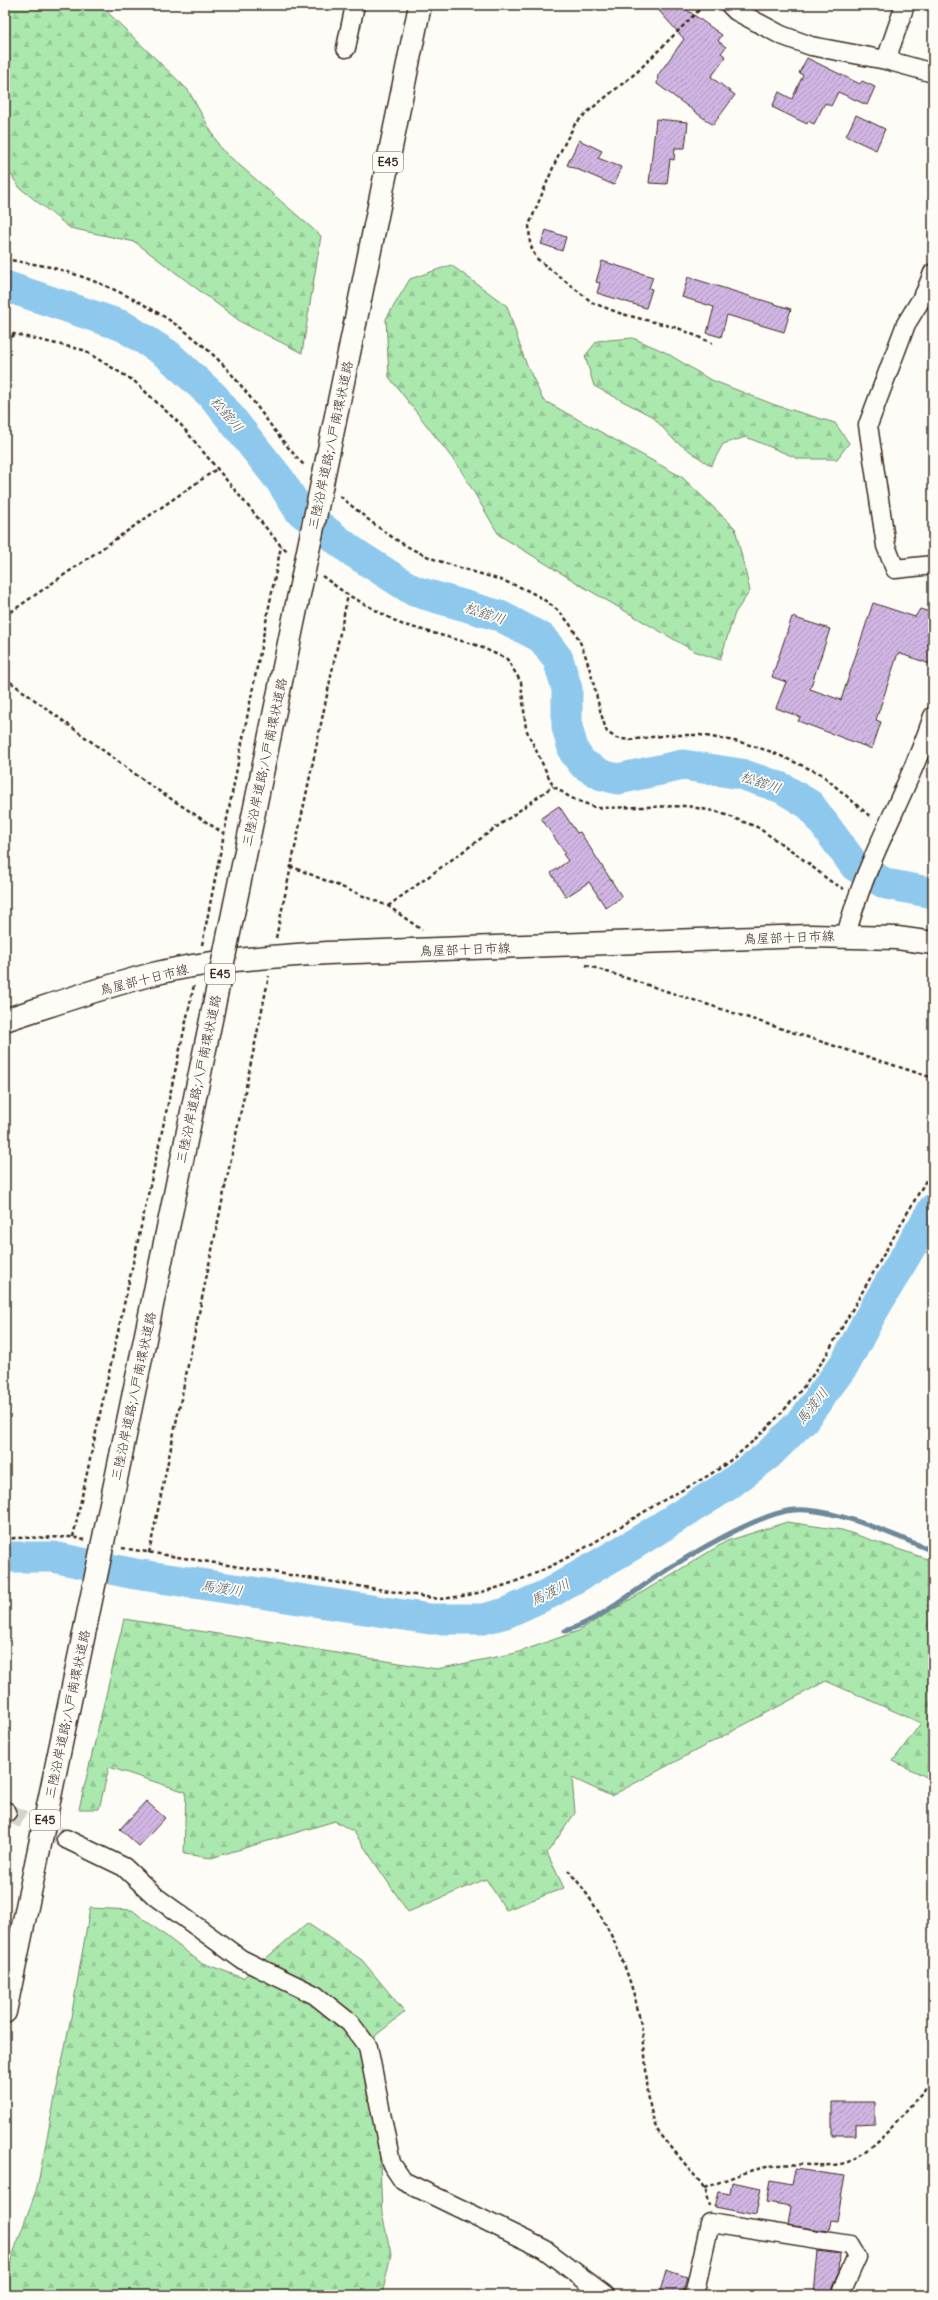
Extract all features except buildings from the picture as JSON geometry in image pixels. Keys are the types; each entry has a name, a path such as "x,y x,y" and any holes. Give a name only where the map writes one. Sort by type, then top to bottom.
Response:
{"main road":[{"name":"三陸沿岸道路;八戸南環状道路","path":"5,2012 420,5"},
{"name":"鳥屋部十日市線","path":"5,1020 153,974 198,966 272,957 433,949 846,936 897,938 933,943"}],"street":[{"path":"346,48 355,5"},
{"path":"730,5 736,11 781,35 811,46 886,60 933,72"},
{"path":"886,60 906,5"},
{"path":"933,274 925,293 906,324 868,425 886,546 895,570 933,565"},
{"path":"846,936 858,893 912,774 933,716"},
{"path":"66,1839 124,1867 156,1897 241,1959 315,1995 350,2023 368,2047 391,2163 403,2181 544,2249 606,2295"},
{"path":"694,2295 710,2223 850,2245 857,2257 842,2290 842,2295"}],"path":[{"path":"704,5 637,72 590,109 575,124 558,156 529,225 530,244 536,258 593,303 622,314 678,328 712,343"},
{"path":"5,259 58,270 103,286 158,312 201,344 227,369 279,436 310,470"},
{"path":"5,332 17,333 83,350 134,381 181,424 281,546 198,966 73,1537"},
{"path":"5,341 17,333"},
{"path":"5,616 218,468"},
{"path":"334,491 364,517 402,545 430,558 506,582 542,598 564,616 580,641 607,732 616,738 629,740 669,735 700,735 740,742 772,752 821,774 884,835"},
{"path":"149,1553 290,866 348,595 402,624 476,645 507,659 521,682 526,729 554,786 571,798 597,808 687,806 718,812 757,827 830,881 858,893"},
{"path":"5,678 150,785 223,834"},
{"path":"388,906 554,786"},
{"path":"290,866 388,906 422,929 433,949"},
{"path":"579,962 933,1078"},
{"path":"118,1547 439,1599 457,1598 504,1588 552,1568 731,1460 771,1425 804,1389 824,1359 933,1168"},
{"path":"5,1541 14,1538 73,1537 88,1540"},
{"path":"568,1870 591,1901 608,1931 624,1967 635,1999 644,2042 648,2098 652,2119 658,2130 704,2188 709,2204 710,2223"},
{"path":"704,2188 771,2166 794,2164 834,2165 849,2162 868,2149 933,2080"}],"green space":[{"path":"5,5 100,5 188,90 221,149 321,236 302,353 241,322 135,242 70,228 20,188 5,166"},
{"path":"451,265 507,306 524,358 543,400 682,477 735,528 750,591 735,613 720,660 694,651 587,589 499,535 459,467 389,377 386,319 410,279"},
{"path":"633,338 665,352 709,379 775,405 835,423 849,443 837,459 799,459 746,437 723,444 711,466 674,440 653,417 594,386 585,356 597,341"},
{"path":"787,1522 842,1530 933,1561 933,1780 893,1761 921,1723 826,1681 611,1796 572,1778 575,1813 547,1853 564,1888 506,1910 486,1879 408,1912 354,1832 335,1821 211,1858 184,1854 186,1792 109,1767 99,1809 79,1809 124,1619 437,1669 516,1653 578,1631 727,1541"},
{"path":"90,1908 132,1910 200,1962 243,1978 307,1923 362,1960 405,2012 375,2036 382,2214 391,2254 382,2295 5,2295 5,2276 37,2188 72,2012"}],"waterway":[{"name":"松舘川","path":"5,286 123,326 167,354 214,397 280,480 299,510 353,552 414,591 500,616 542,638 558,659 567,689 567,727 574,752 583,764 602,775 618,779 683,765 741,774 782,788 810,805 855,866 886,884 933,893"},
{"name":"馬渡川","path":"5,1557 53,1557 135,1574 430,1619 483,1619 506,1613 548,1594 634,1544 727,1486 768,1455 804,1419 846,1362 869,1318 933,1209"},
{"path":"565,1631 577,1627 600,1615 666,1570 702,1549 761,1519 779,1513 794,1510 809,1510 826,1513 864,1524 933,1551"}],"tunnel":[{"path":"7,1812 66,1839"}]}
